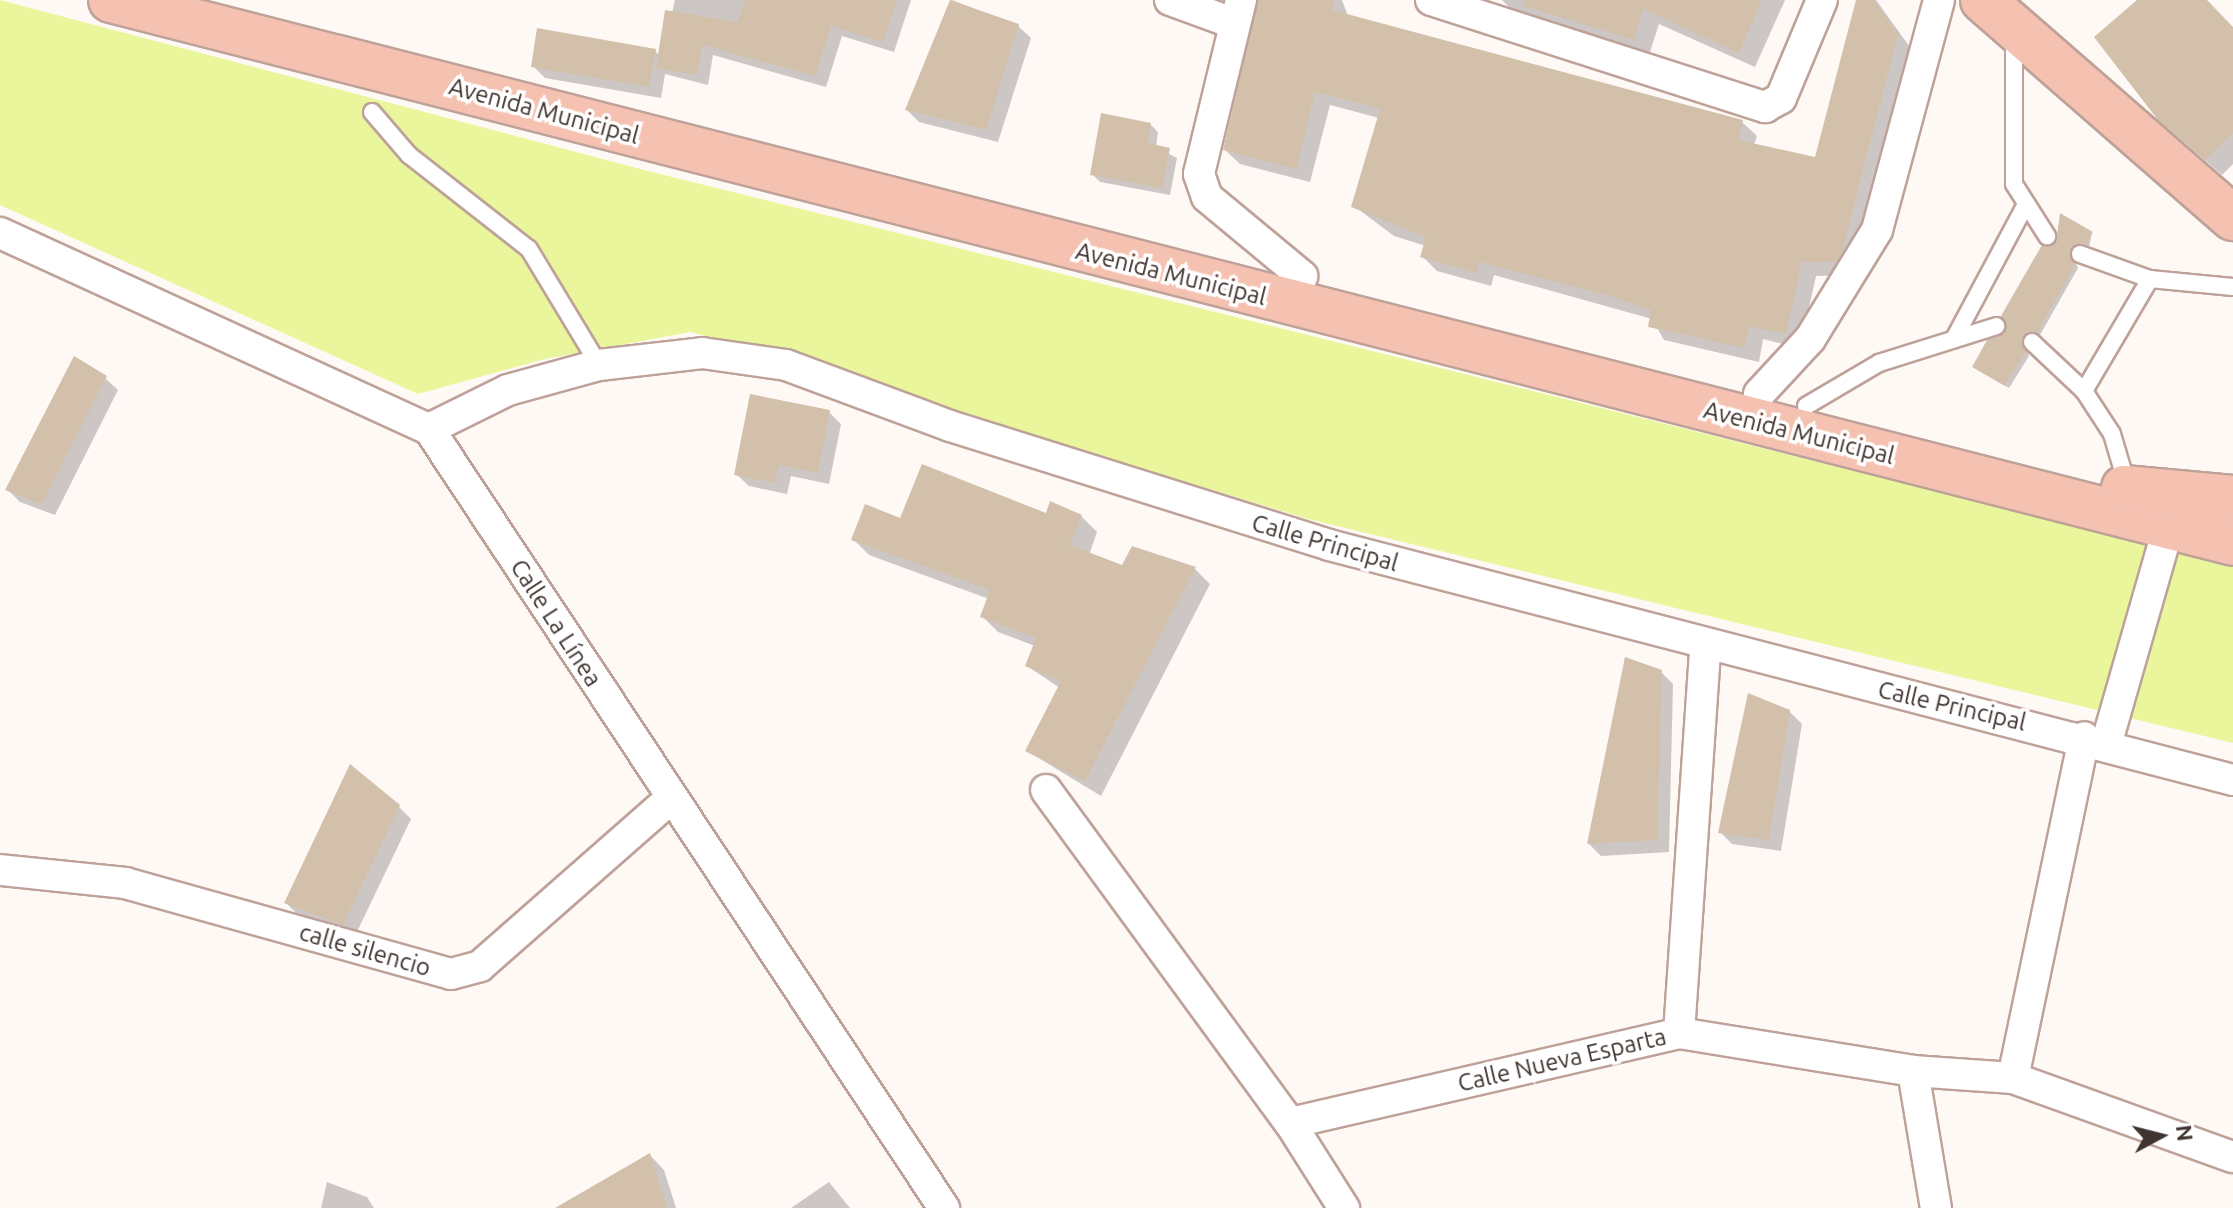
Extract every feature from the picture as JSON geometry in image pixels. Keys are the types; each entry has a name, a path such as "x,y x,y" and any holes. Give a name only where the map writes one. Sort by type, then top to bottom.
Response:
{"highway":[{"name":"Avenida Municipal","path":"111,0 766,157 1302,276 2129,489 2233,498"},
{"name":"Avenida Municipal","path":"204,0 766,157 2233,543"},
{"path":"2009,9 2062,28 2092,92 2233,218"}],"street":[{"path":"1170,0 1237,12 1199,174 1207,197 1302,276"},
{"path":"1431,0 1765,107 1781,98 1822,0"},
{"path":"1759,394 1810,339 1877,230 1939,0"},
{"path":"1,237 429,429"},
{"name":"Calle Principal","path":"429,429 508,390 599,365 702,353 786,365 950,426 1313,541 1705,648 2095,741 2233,780"},
{"name":"Calle La Línea","path":"429,429 944,1208"},
{"path":"2013,1078 2095,741 2169,526"},
{"path":"1679,1033 1705,648"},
{"path":"1046,790 1290,1123 1344,1208"},
{"name":"calle silencio","path":"0,870 125,883 451,974 480,966 671,798"},
{"name":"Calle Nueva Esparta","path":"1290,1123 1679,1033 1913,1071 2013,1078 2233,1157"},
{"path":"1913,1071 1936,1208"}],"lane":[{"path":"2009,9 2014,184 2047,236"},
{"path":"372,112 409,155 529,249 599,365"},
{"path":"1954,339 2026,204"},
{"path":"2080,254 2150,279 2233,287"},
{"path":"2084,391 2150,279"},
{"path":"1806,406 1879,363 1996,326"},
{"path":"2032,342 2084,391 2112,434 2129,489"}],"green space":[{"path":"0,0 648,171 2233,565 2233,743 1308,519 691,332 545,359 418,394 0,205"}],"building":[{"path":"746,0 897,0 883,42 831,26 815,76 702,45 697,75 656,68 665,10 737,22"},
{"path":"950,0 1019,24 986,130 905,110"},
{"path":"1258,0 1334,0 1332,10 1743,120 1738,140 1815,157 1856,0 1874,0 1898,34 1842,252 1836,262 1802,262 1786,334 1749,326 1745,348 1648,327 1651,310 1609,296 1480,262 1476,273 1420,257 1426,237 1351,207 1380,109 1315,92 1296,169 1223,150"},
{"path":"1525,0 1762,0 1739,53 1643,9 1634,40 1524,6"},
{"path":"2137,0 2207,0 2233,27 2233,133 2205,160 2158,120 2094,37"},
{"path":"537,28 656,49 649,87 531,67"},
{"path":"1101,113 1151,123 1148,143 1170,148 1162,188 1090,175"},
{"path":"2060,213 2093,232 2086,244 2070,250 2075,264 2037,333 2024,335 2026,351 2005,386 1972,367 1987,340 2005,333 2001,316 2042,245 2056,242"},
{"path":"74,356 107,376 42,504 5,490"},
{"path":"750,394 830,410 818,473 779,465 775,483 734,475"},
{"path":"922,464 1046,513 1050,501 1082,515 1070,545 1122,565 1132,546 1196,567 1085,781 1025,751 1061,681 1025,666 1036,638 980,617 990,590 851,540 865,504 900,518"},
{"path":"1625,657 1662,670 1657,840 1587,844"},
{"path":"1748,693 1790,710 1769,840 1718,833"},
{"path":"350,764 400,805 343,925 284,903"},
{"path":"650,1153 667,1208 555,1208"}]}
